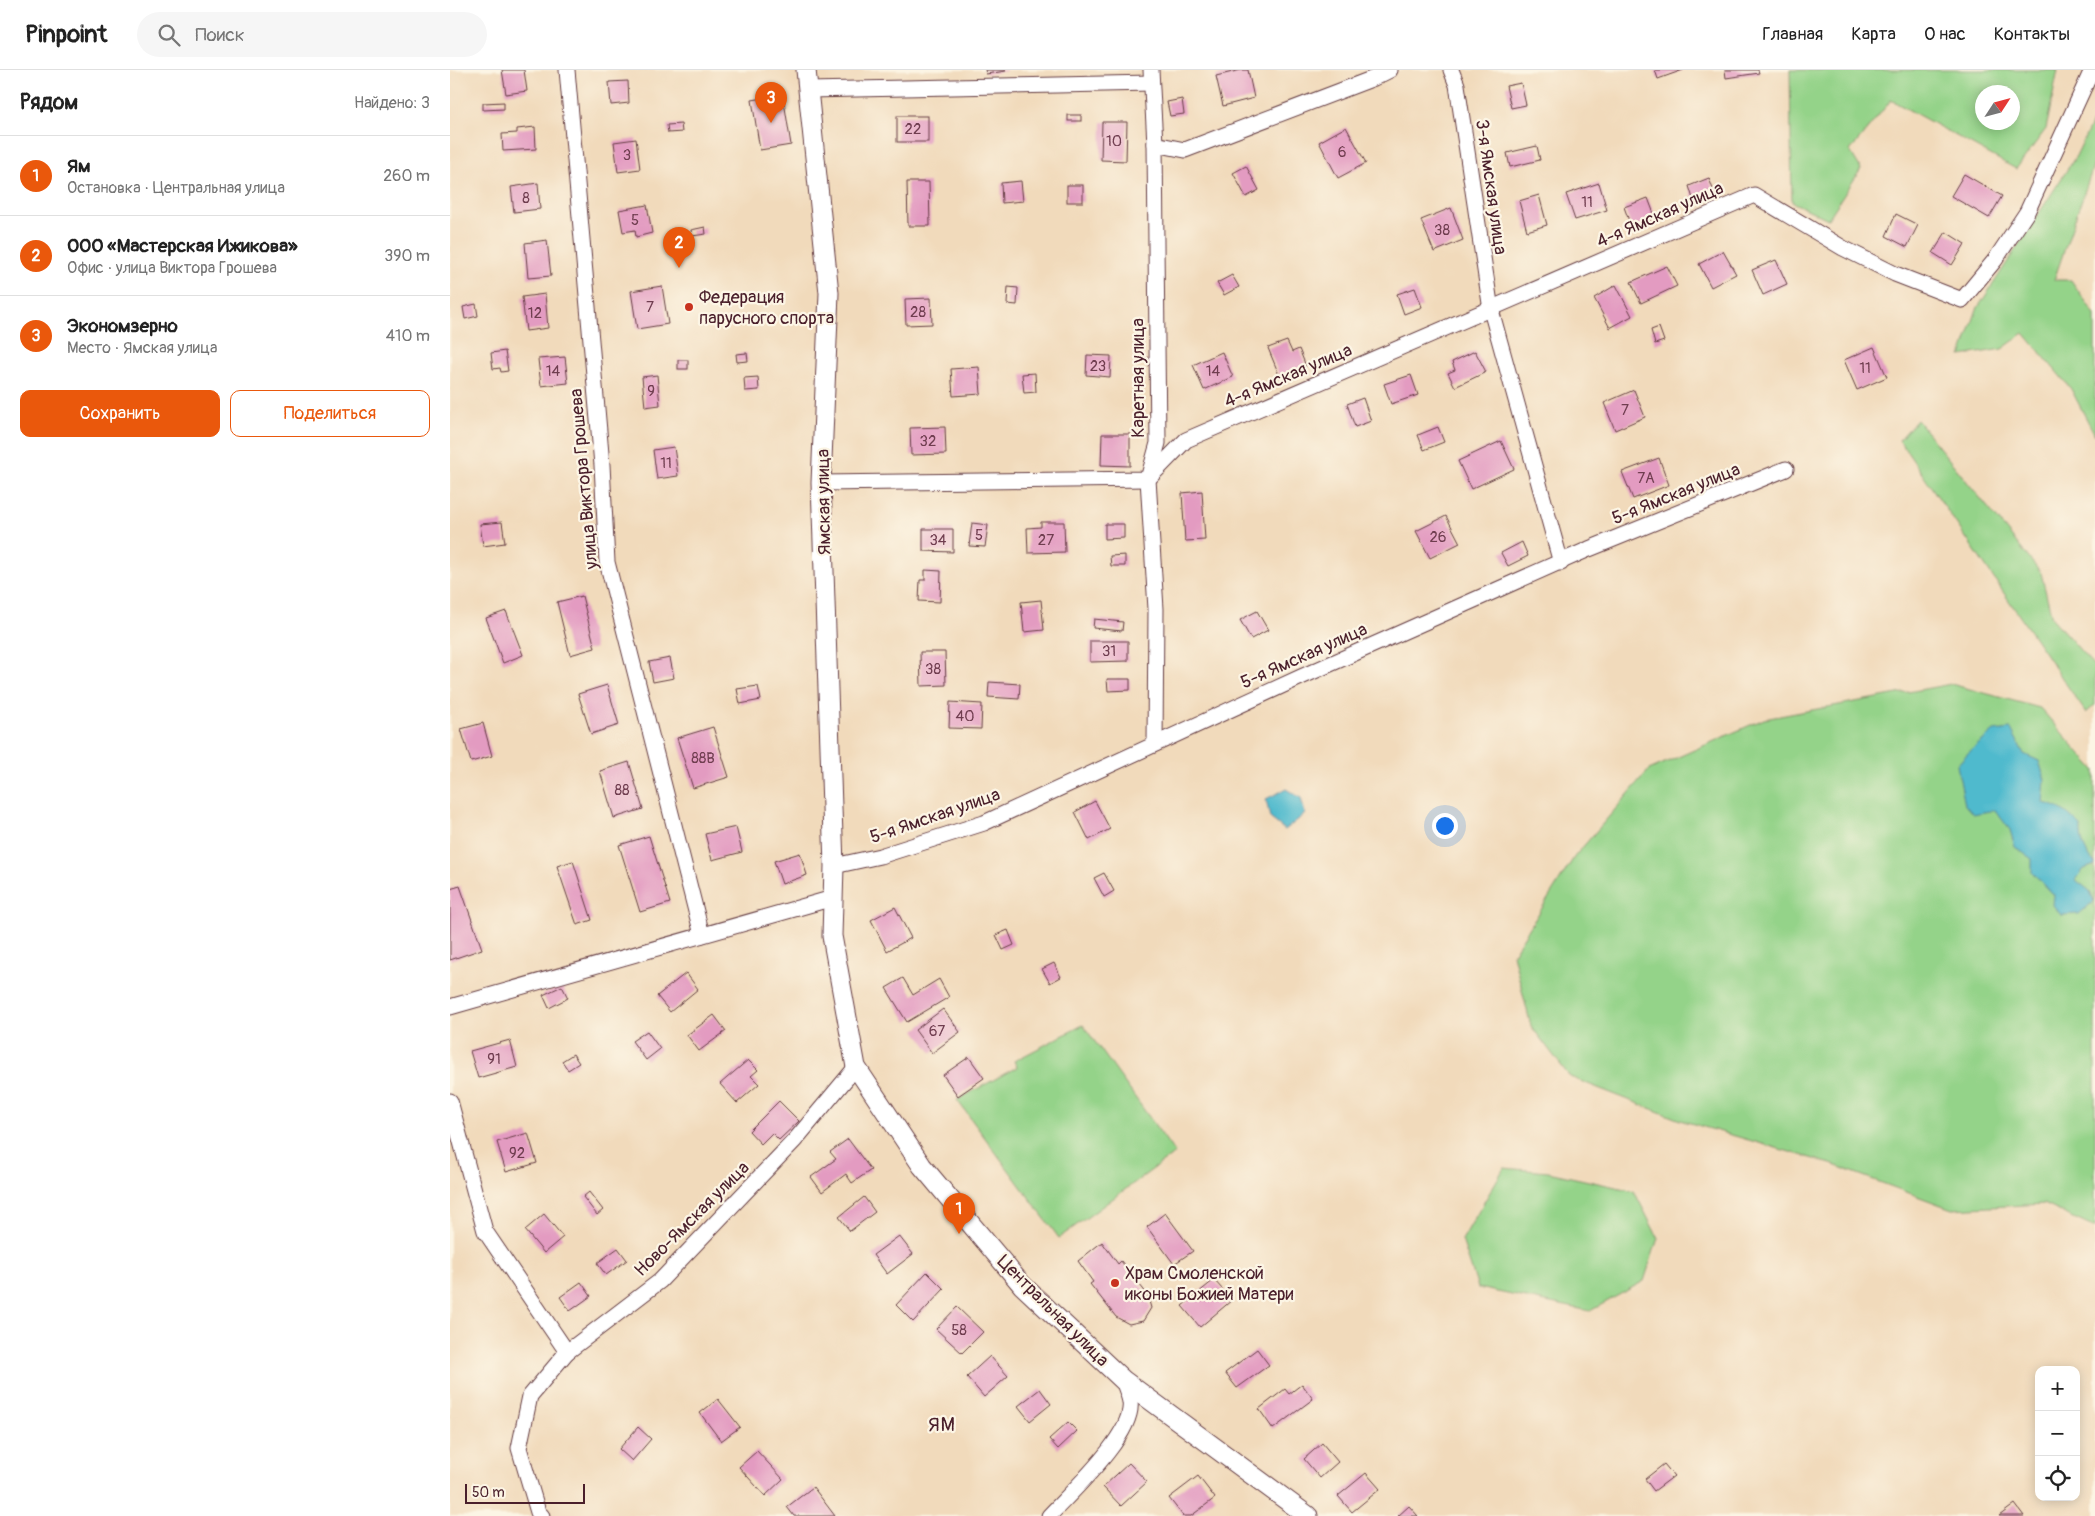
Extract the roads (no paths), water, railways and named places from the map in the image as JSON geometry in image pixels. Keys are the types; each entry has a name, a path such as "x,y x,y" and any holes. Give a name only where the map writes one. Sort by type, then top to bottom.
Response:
{"street":[{"name":"улица Виктора Грошева","path":"567,70 602,465 607,562 702,935"},
{"name":"Ямская улица","path":"806,70 829,293 821,483 834,866 832,936"},
{"path":"1155,144 1186,150 1374,78 1390,70"},
{"name":"3-я Ямская улица","path":"1451,70 1457,85 1490,310 1561,562"},
{"name":"4-я Ямская улица","path":"1148,479 1186,440 1754,195 1843,248 1895,274 1962,300 1995,260 2027,212 2092,70"},
{"path":"809,90 1151,76"},
{"name":"Каретная улица","path":"1151,76 1155,144 1158,443 1148,479 1156,609 1155,744"},
{"name":"5-я Ямская улица","path":"834,866 880,856 984,823 1155,744 1561,562 1786,469"},
{"path":"821,483 1148,479"},
{"path":"450,1007 833,898"},
{"name":"Центральная улица","path":"832,936 856,1067 922,1166 1022,1285 1123,1380 1308,1516"},
{"name":"Ново-Ямская улица","path":"542,1516 538,1512 519,1448 530,1396 567,1352 660,1281 795,1140 856,1067"},
{"path":"450,1102 485,1231 567,1352"},
{"path":"1049,1516 1118,1441 1127,1422 1131,1403 1123,1380"}],"water":[{"path":"2011,729 2024,754 2039,761 2045,780 2043,803 2064,811 2081,826 2081,837 2084,846 2088,855 2095,863 2095,865 2084,869 2076,880 2090,891 2094,901 2079,914 2061,915 2053,905 2054,895 2032,872 2032,859 2015,847 2010,830 1995,810 1973,814 1965,805 1957,765 1994,731"},
{"path":"1286,789 1301,798 1305,814 1285,830 1270,818 1266,799"}],"place":[{"name":"Экономзерно","path":"771,123"},
{"name":"ООО «Мастерская Ижикова»","path":"679,268"},
{"name":"Федерация парусного спорта","path":"689,307"},
{"name":"Ям","path":"959,1234"},
{"name":"Храм Смоленской иконы Божией Матери","path":"1115,1283"}],"district":[{"name":"ЯМ","path":"942,1424"}]}
